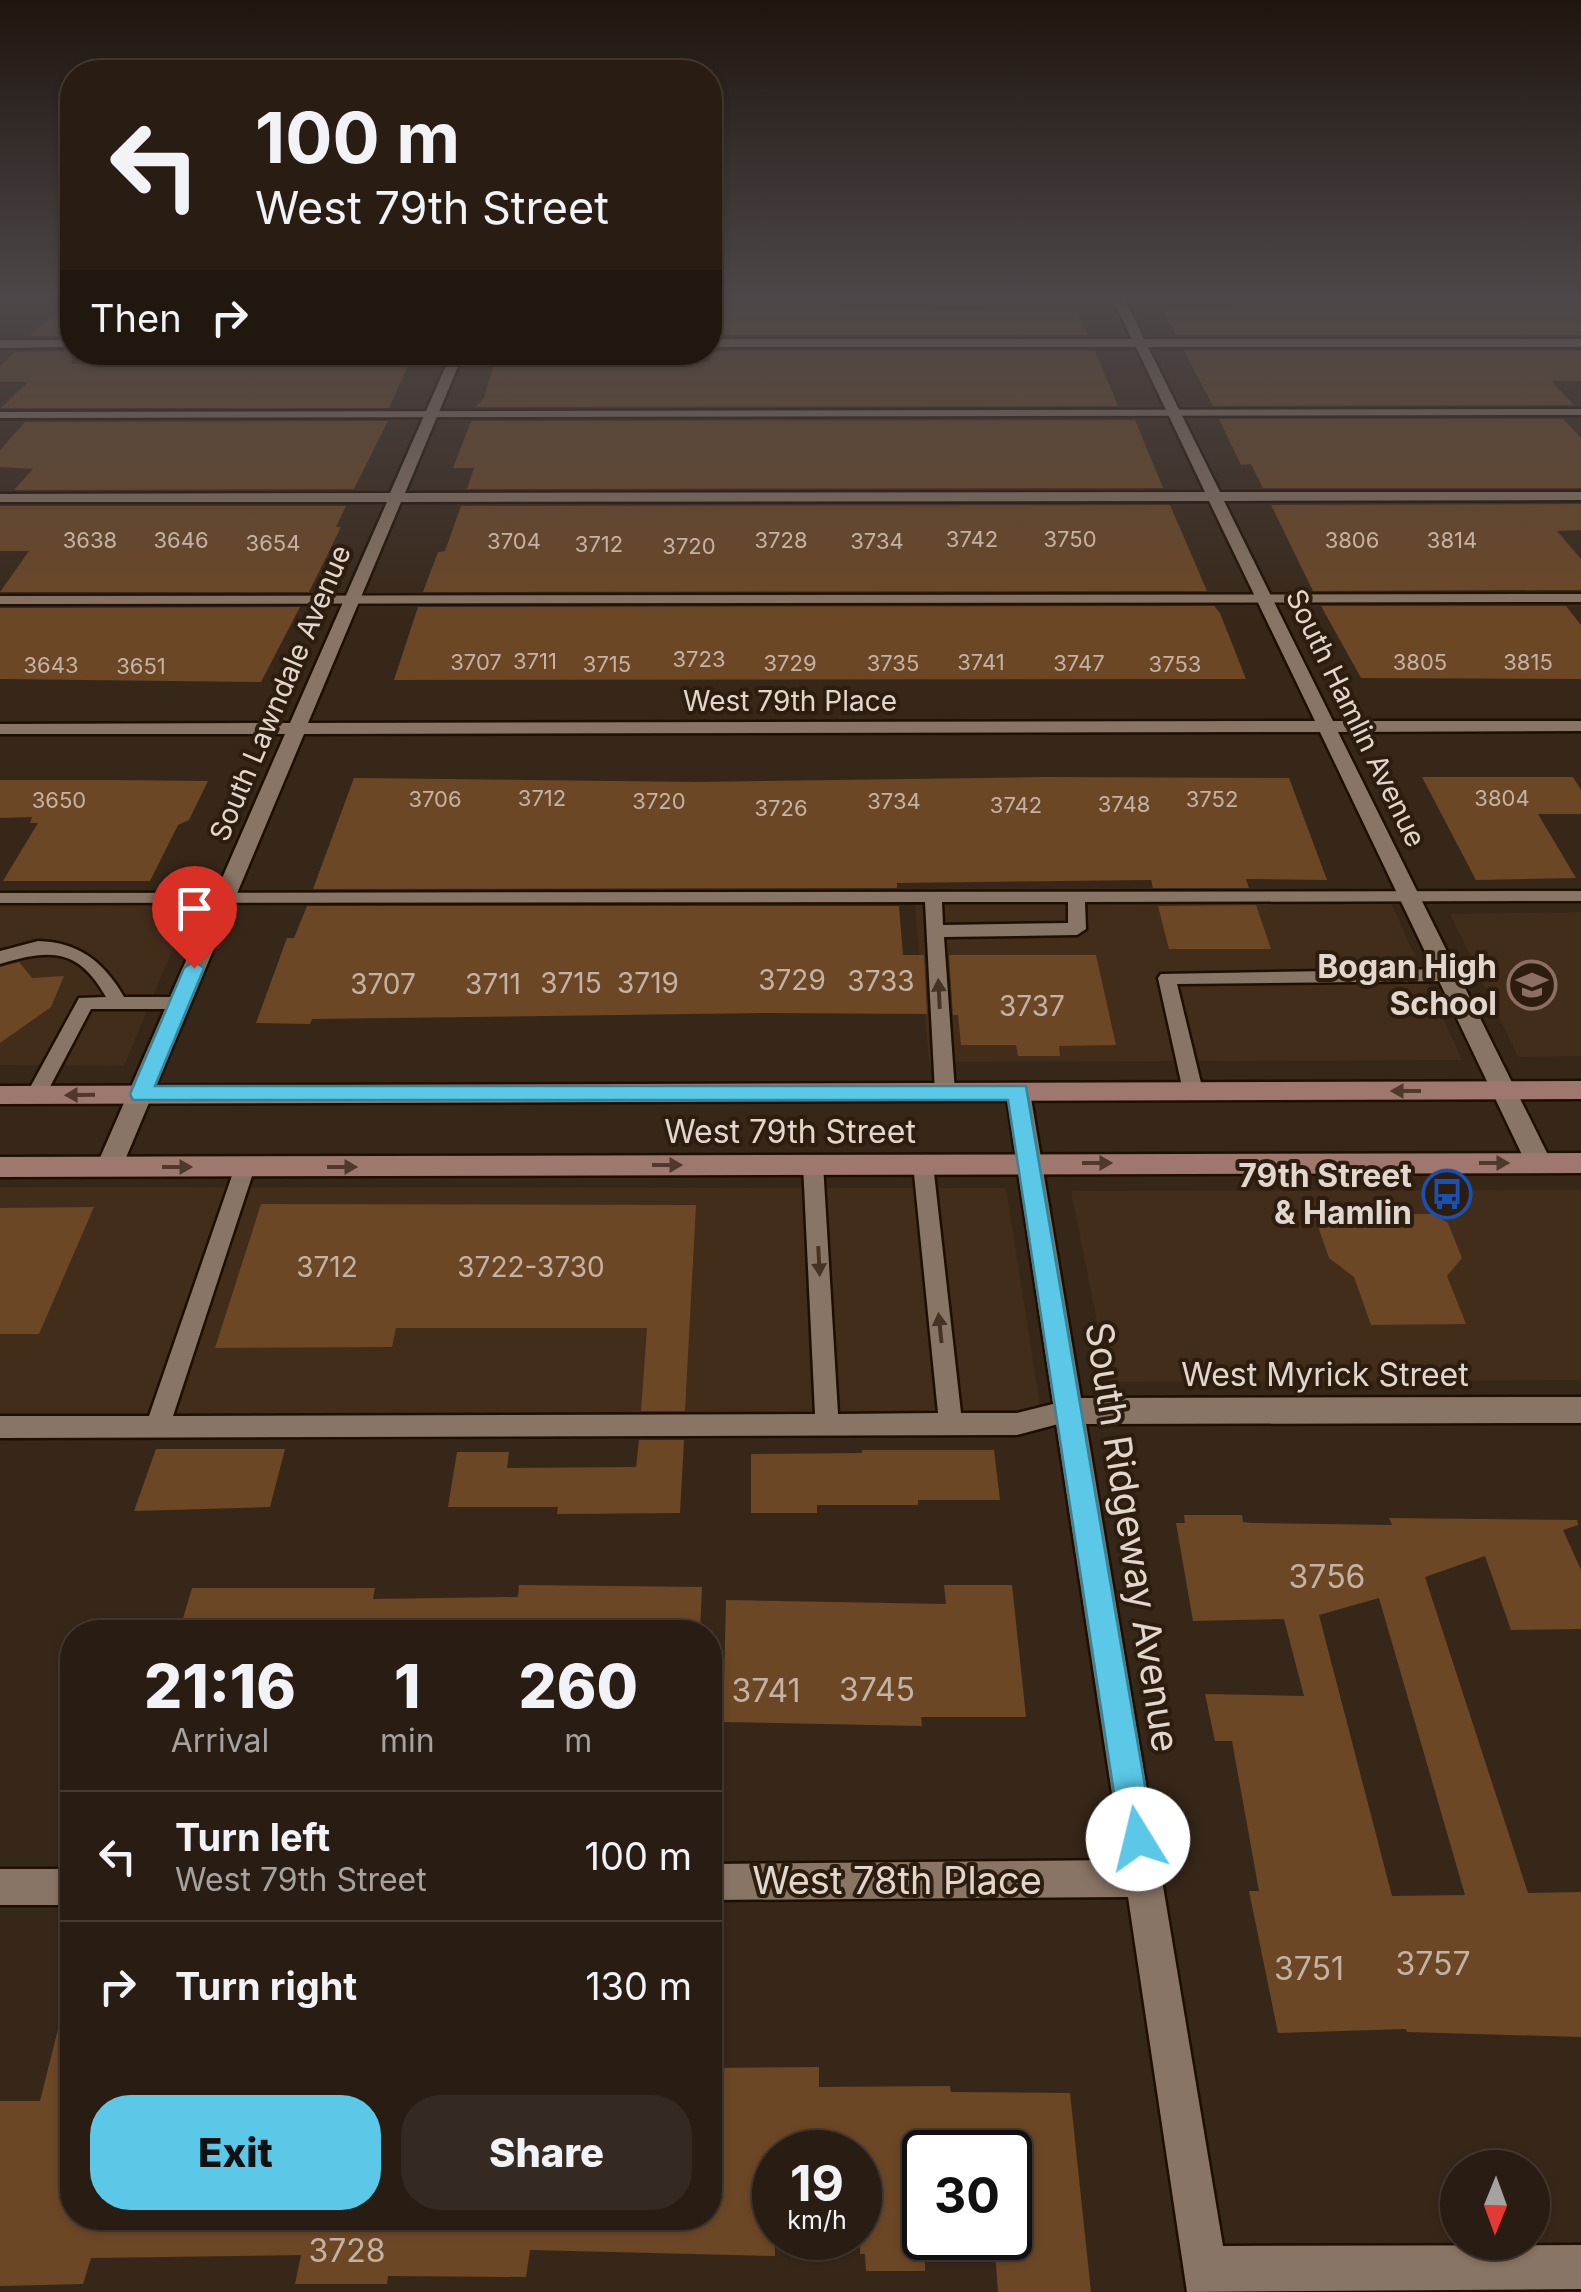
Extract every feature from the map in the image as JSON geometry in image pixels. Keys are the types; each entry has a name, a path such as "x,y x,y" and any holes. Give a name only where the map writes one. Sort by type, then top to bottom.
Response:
{"main road":[{"name":"West 79th Street","path":"0,1095 1581,1090"},
{"name":"West 79th Street","path":"0,1166 1581,1163"}],"street":[{"name":"South Lawndale Avenue","path":"109,1166 434,407"},
{"name":"South Hamlin Avenue","path":"1172,407 1539,1163"},
{"path":"0,498 1581,496"},
{"name":"West 79th Place","path":"0,729 1581,726"},
{"name":"South Ridgeway Avenue","path":"1018,1092 1207,2280"},
{"name":"West Myrick Street","path":"1069,1411 1581,1410"},
{"name":"West 78th Place","path":"722,1882 1144,1878"},
{"path":"0,1888 60,1887"},
{"path":"1207,2280 1581,2268"}],"lane":[{"path":"0,414 1581,412"},
{"path":"0,600 1581,598"},
{"path":"933,896 945,1092"},
{"path":"936,931 1077,929 1076,896"},
{"path":"0,898 1581,896"},
{"path":"0,958 15,950 46,945 76,952 106,977 120,1003"},
{"path":"1192,1091 1167,978 1447,974"},
{"path":"36,1095 85,1003 179,1004"},
{"path":"814,1164 827,1425"},
{"path":"924,1164 951,1424"},
{"path":"157,1427 245,1167"},
{"path":"0,1427 1017,1424 1069,1411"}],"shaded area":[{"path":"914,896 1388,896 1462,1060 929,1062"},
{"path":"194,897 124,1066 0,1065 0,898"},
{"name":"Bogan High School","path":"1581,912 1581,1056 1518,1057 1450,914"},
{"path":"0,1187 1006,1188 1042,1418 0,1427"},
{"path":"1581,1190 1581,1380 1109,1382 1071,1191"}],"building":[{"path":"2,407 389,407 389,408"},
{"path":"1219,419 1563,419 1581,438 1581,488 1263,488 1251,464 1241,465"},
{"path":"1135,420 1163,488 467,489 474,468 453,468 471,421"},
{"path":"388,421 354,489 14,490 33,469 0,467 0,450 25,422"},
{"path":"1581,504 1581,530 1557,531 1581,559 1581,590 1313,591 1271,505"},
{"path":"1170,505 1207,591 423,592 438,552 445,551 461,506"},
{"path":"0,506 346,506 336,527 341,527 309,592 0,592 29,551 0,551"},
{"path":"1214,606 1246,679 394,680 418,607"},
{"path":"1321,606 1566,606 1581,625 1581,679 1361,678"},
{"path":"300,607 261,682 0,679 0,608"},
{"path":"1422,777 1573,777 1581,790 1581,814 1538,814 1576,878 1476,880"},
{"path":"354,778 698,782 1289,778 1327,880 1246,879 1249,888 1153,888 1151,880 897,883 897,888 313,889"},
{"path":"0,780 208,781 189,820 178,825 150,881 3,881 38,823 30,823 32,817 0,818"},
{"path":"1256,905 1271,949 1169,949 1158,906"},
{"path":"307,906 899,906 903,955 924,955 927,1014 312,1019 310,1024 256,1023 287,938 294,938"},
{"path":"949,955 1096,955 1116,1045 1059,1046 1060,1056 1018,1056 1016,1045 961,1045 958,1015 953,1015"},
{"path":"19,962 32,978 64,976 51,1007 0,1043 0,967"},
{"path":"261,1204 696,1205 685,1411 641,1411 647,1328 396,1328 392,1347 215,1348"},
{"path":"94,1207 39,1334 0,1334 0,1208"},
{"path":"1434,1214 1448,1223 1462,1258 1447,1276 1466,1324 1371,1325 1354,1277 1329,1258 1314,1215"},
{"path":"639,1440 684,1440 680,1513 557,1514 558,1507 448,1507 457,1452 509,1452 507,1468 636,1467"},
{"path":"156,1449 285,1449 270,1507 134,1511"},
{"path":"994,1450 1000,1500 817,1505 817,1513 751,1513 751,1454"},
{"path":"1184,1515 1242,1515 1243,1522 1251,1523 1392,1525 1389,1518 1577,1520 1578,1525 1563,1530 1581,1570 1581,1629 1511,1630 1485,1556 1425,1577 1528,1893 1581,1892 1581,2037 1406,2029 1278,2033 1249,1891 1259,1891 1232,1741 1215,1741 1205,1694 1304,1696 1284,1619 1193,1621 1176,1523 1185,1523","holes":["1379,1598 1465,1895 1392,1896 1319,1615"]},
{"path":"519,1585 702,1587 701,1620 183,1620 192,1588 375,1588 373,1599 518,1597"},
{"path":"944,1585 1012,1585 1026,1717 921,1717 922,1726 723,1722 726,1600 946,1604"},
{"path":"60,2025 60,2230 722,2230 722,2068 819,2067 819,2087 950,2086 951,2092 1070,2093 1091,2292 998,2292 996,2260 1032,2260 1032,2130 902,2130 902,2260 925,2260 925,2271 866,2271 865,2260 882,2260 882,2130 752,2130 752,2255 530,2250 526,2277 388,2276 387,2284 295,2284 301,2255 91,2258 83,2284 0,2286 0,2101 40,2101"}],"place":[{"name":"Bogan High School","path":"1532,985"},
{"name":"79th Street & Hamlin","path":"1447,1194"}],"route":[{"path":"194,968 140,1094 1018,1092 1138,1839"}]}
